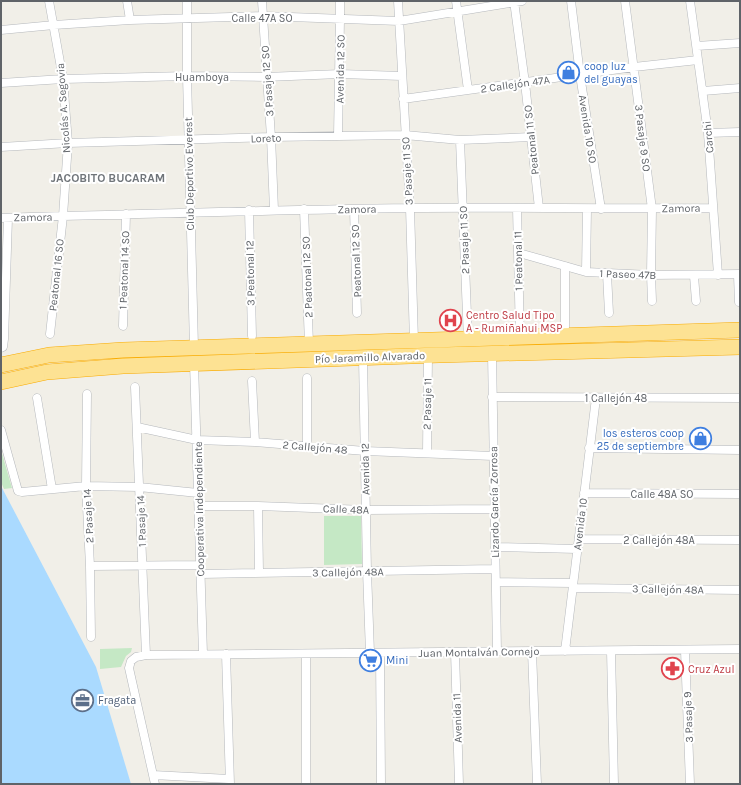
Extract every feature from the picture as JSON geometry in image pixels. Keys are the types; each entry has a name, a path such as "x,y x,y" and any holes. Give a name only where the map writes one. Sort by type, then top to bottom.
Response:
{"highway":[{"name":"Pío Jaramillo Alvarado","path":"6,364 49,355 123,350 740,330"},
{"name":"Pío Jaramillo Alvarado","path":"1,382 47,372 123,366 492,353 740,347"}],"street":[{"name":"Nicolás A. Segovia","path":"49,1 64,79 68,143 62,216"},
{"path":"127,1 130,20"},
{"name":"Club Deportivo Everest","path":"187,1 187,76 194,347"},
{"name":"3 Pasaje 12 SO","path":"262,1 274,210"},
{"name":"Avenida 12 SO","path":"338,136 340,1"},
{"name":"3 Pasaje 11 SO","path":"398,1 410,208 414,341"},
{"path":"456,1 468,90"},
{"name":"Calle 47A SO","path":"1,30 130,20 263,16 399,21 517,1"},
{"name":"Peatonal 11 SO","path":"517,1 539,208"},
{"name":"Avenida 10 SO","path":"571,1 580,75 601,209"},
{"name":"3 Pasaje 9 SO","path":"625,1 652,209 652,301"},
{"name":"Carchi","path":"690,1 708,133 712,208 718,275"},
{"path":"697,46 740,43"},
{"name":"2 Callejón 47A","path":"403,99 698,60"},
{"name":"Huamboya","path":"1,83 64,79 187,76 266,77 340,74 402,76"},
{"path":"703,91 740,88"},
{"path":"708,133 740,132"},
{"name":"Loreto","path":"1,147 68,143 271,137 405,136 460,140 532,137"},
{"name":"2 Pasaje 11 SO","path":"460,140 468,340"},
{"name":"Zamora","path":"4,218 249,210 410,208 712,208"},
{"name":"1 Peatonal 11","path":"517,208 520,338"},
{"name":"Peatonal 12 SO","path":"354,209 357,313"},
{"path":"586,209 586,272"},
{"name":"3 Peatonal 12","path":"249,210 252,336"},
{"name":"2 Peatonal 12 SO","path":"304,210 309,344"},
{"name":"1 Peatonal 14 SO","path":"123,326 126,214"},
{"name":"Peatonal 16 SO","path":"50,334 62,216"},
{"path":"2,347 4,339 4,218"},
{"name":"1 Paseo 47B","path":"519,253 586,272 607,274 694,276 739,274"},
{"path":"565,266 565,327"},
{"path":"607,274 609,312"},
{"path":"739,274 739,302"},
{"path":"694,276 696,301"},
{"name":"Lizardo García Zorrosa","path":"492,353 497,652"},
{"name":"2 Pasaje 11","path":"427,453 428,355"},
{"name":"Avenida 12","path":"363,358 370,653"},
{"name":"Cooperativa Independiente","path":"194,363 203,654"},
{"path":"307,378 307,447"},
{"path":"252,381 255,442"},
{"name":"1 Pasaje 14","path":"135,387 146,655"},
{"name":"2 Pasaje 14","path":"87,394 86,486 90,566 91,637"},
{"name":"1 Callejón 48","path":"492,397 740,398"},
{"path":"37,398 52,489"},
{"name":"Avenida 10","path":"565,651 596,398"},
{"name":"2 Callejón 48","path":"137,427 197,440 255,442 365,451 494,456"},
{"path":"1,430 18,491 22,492 86,486 139,487 198,493"},
{"path":"590,448 740,450"},
{"name":"Calle 48A SO","path":"584,494 740,494"},
{"name":"Calle 48A","path":"198,506 258,506 366,510 494,508"},
{"path":"258,506 259,573"},
{"name":"2 Callejón 48A","path":"579,539 740,540"},
{"path":"495,547 577,549"},
{"path":"90,566 200,565"},
{"name":"3 Callejón 48A","path":"201,574 495,569"},
{"name":"3 Callejón 48A","path":"496,582 573,586 740,590"},
{"name":"3 Pasaje 9","path":"686,650 690,784"},
{"name":"Juan Montalván Cornejo","path":"146,655 740,650"},
{"path":"610,651 614,784"},
{"name":"Avenida 11","path":"455,652 459,784"},
{"path":"532,652 537,784"},
{"path":"380,653 381,784"},
{"path":"153,775 230,781 226,654"},
{"path":"306,654 306,784"},
{"path":"146,655 136,656 131,661 130,668 155,784"}],"green space":[{"path":"1,450 12,488 4,489 1,482"},
{"path":"324,516 361,516 362,564 324,565"},
{"path":"132,648 121,667 100,669 100,649"}],"water":[{"path":"1,486 96,667 131,784 1,784"}],"place":[{"name":"coop luz del guayas","path":"568,72"},
{"name":"Centro Salud Tipo A - Rumiñahui MSP","path":"450,321"},
{"name":"los esteros coop 25 de septiembre","path":"700,439"},
{"name":"Mini","path":"371,660"},
{"name":"Cruz Azul","path":"673,669"},
{"name":"Fragata","path":"83,700"}],"district":[{"name":"JACOBITO BUCARAM","path":"108,178"}]}
